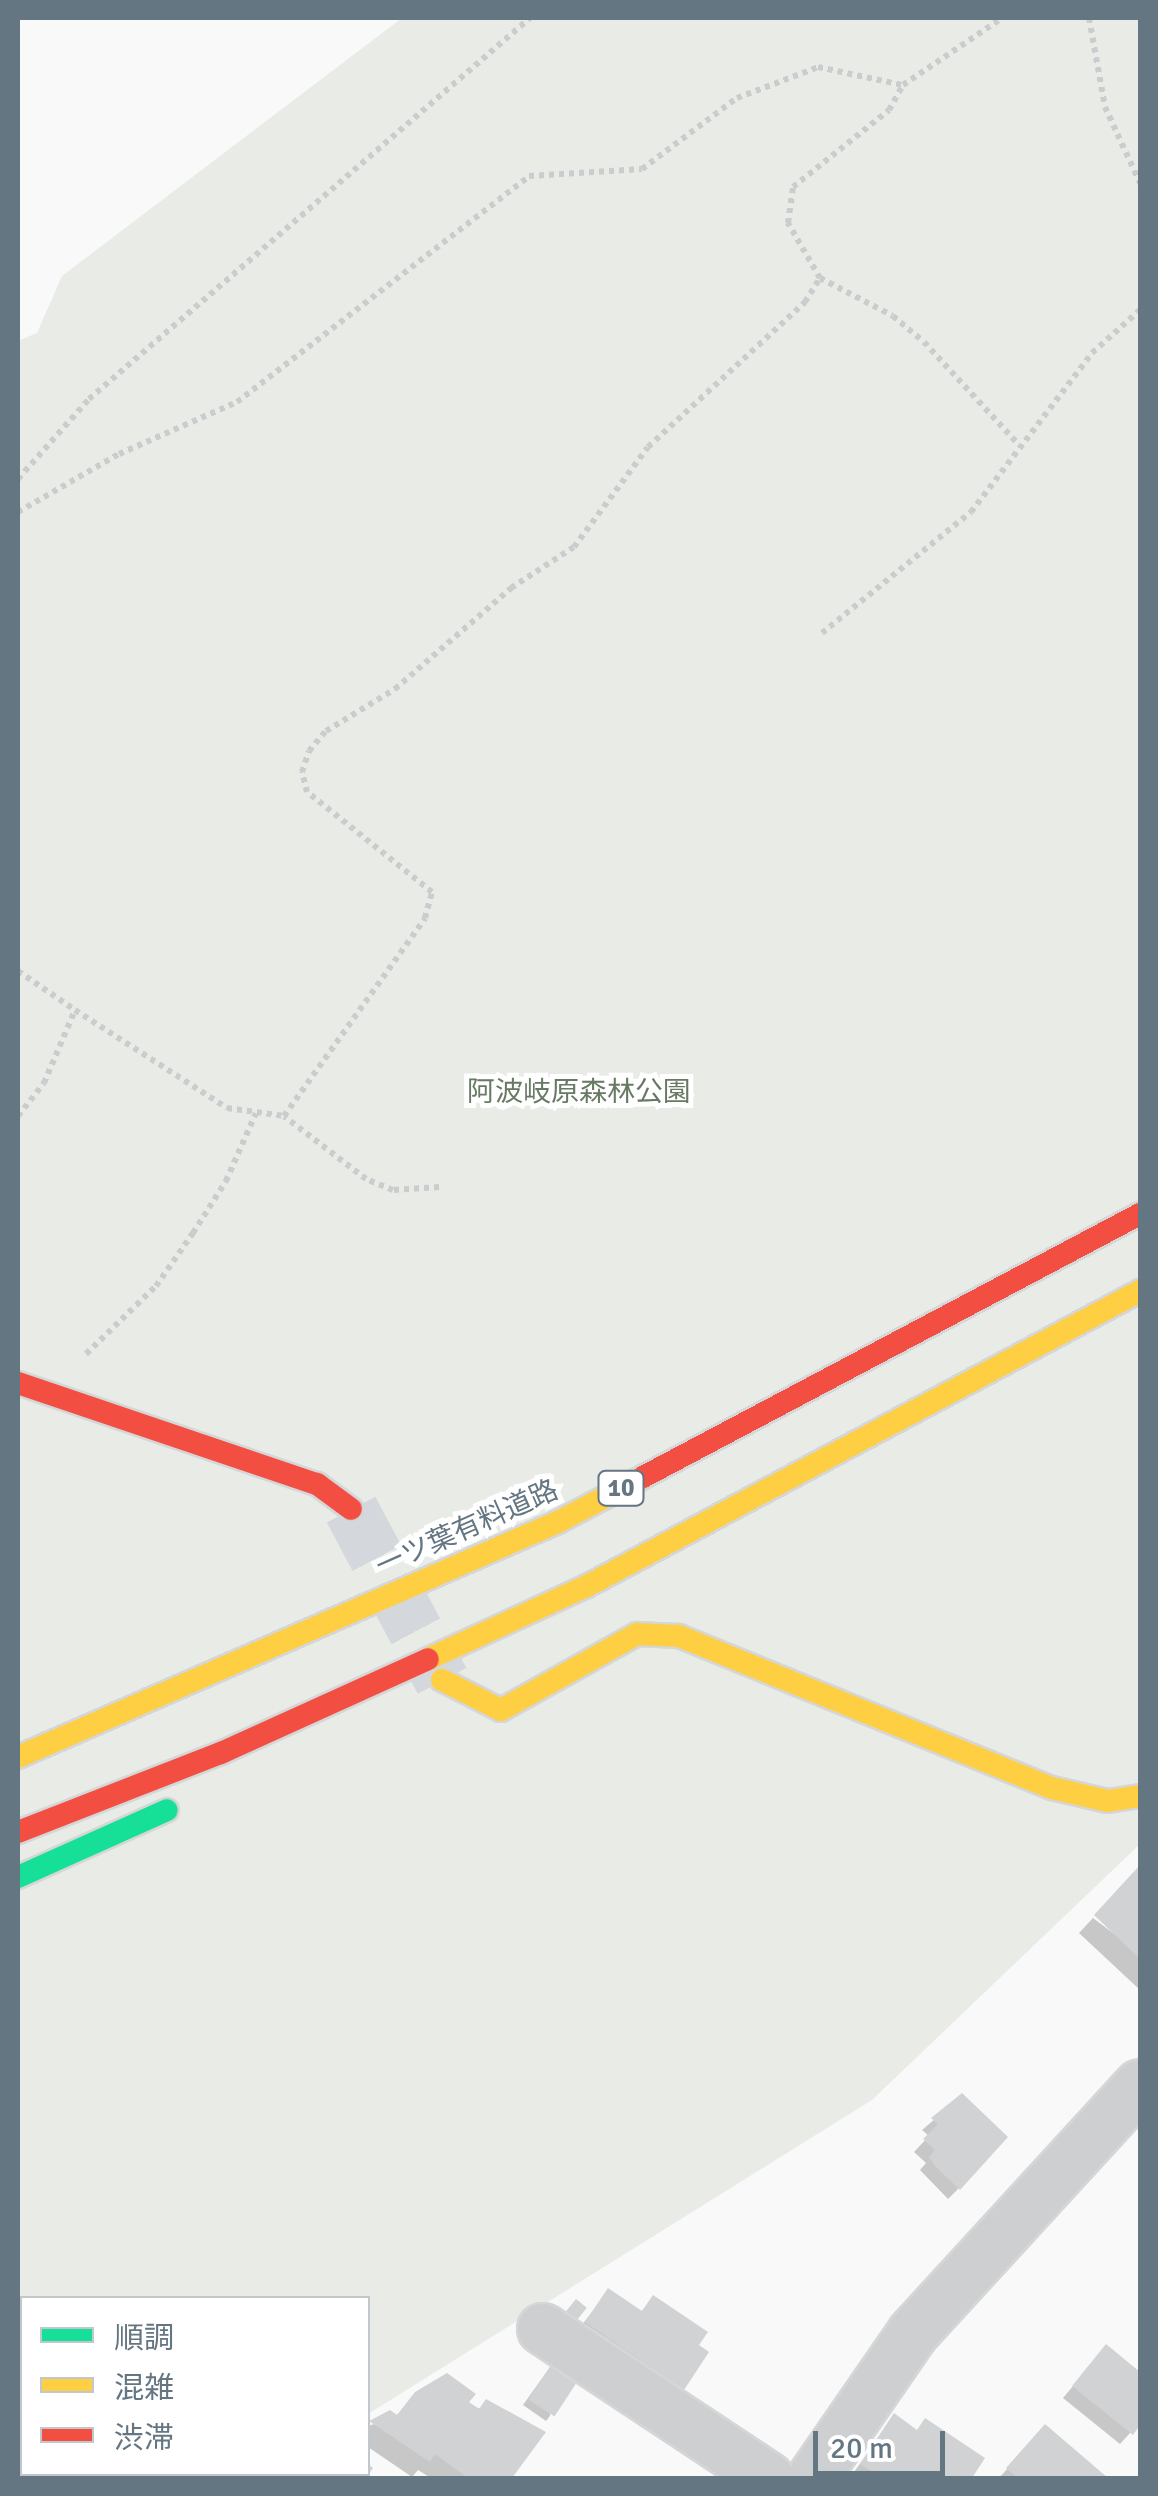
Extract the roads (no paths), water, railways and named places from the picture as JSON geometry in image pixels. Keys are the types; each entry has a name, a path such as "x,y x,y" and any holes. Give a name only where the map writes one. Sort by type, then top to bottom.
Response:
{"main road":[{"name":"一ツ葉有料道路","path":"18,1757 558,1522 1140,1214"},
{"name":"10","path":"18,1832 221,1754 587,1586 1140,1292"},
{"path":"18,1383 317,1484 351,1509"},
{"path":"442,1680 501,1710 638,1634 679,1636 1052,1788 1108,1801 1140,1796"},
{"path":"18,1734 86,1730"},
{"path":"18,1877 163,1814 221,1754"}],"street":[{"path":"812,2478 913,2333 1140,2085"},
{"path":"543,2329 768,2478"}],"tunnel":[{"path":"351,1509 442,1680"}],"park label":[{"name":"阿波岐原森林公園","path":"579,1092"}]}
